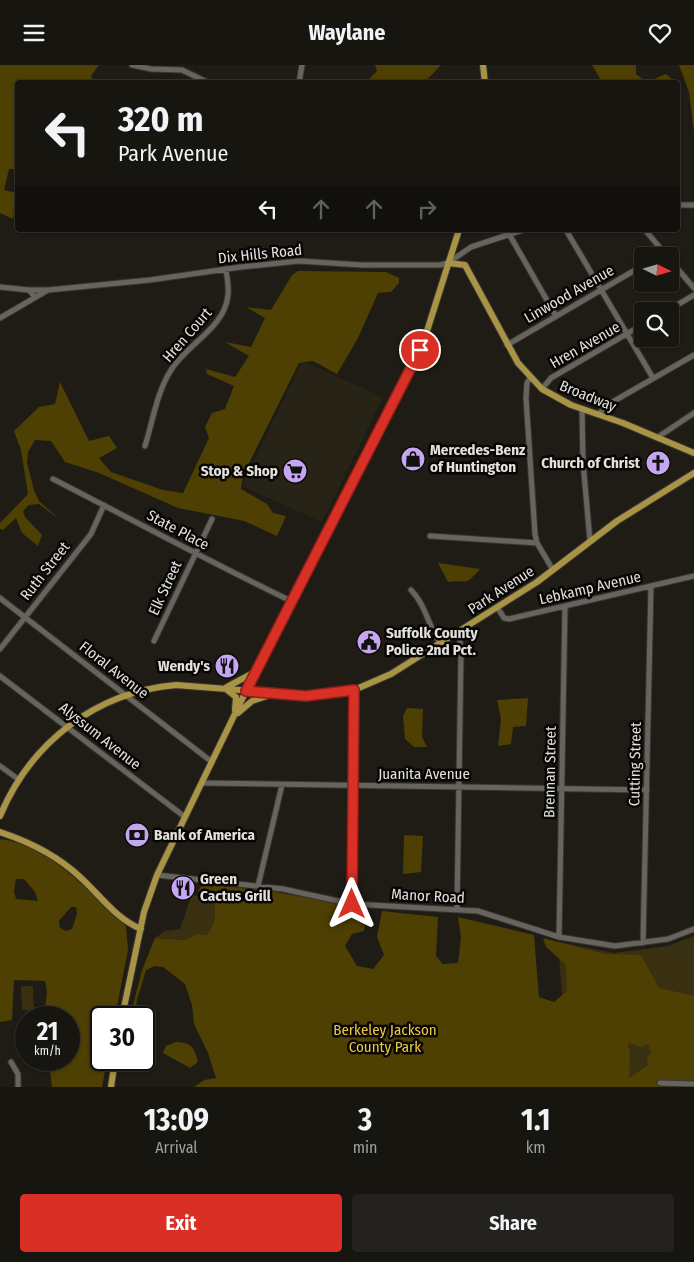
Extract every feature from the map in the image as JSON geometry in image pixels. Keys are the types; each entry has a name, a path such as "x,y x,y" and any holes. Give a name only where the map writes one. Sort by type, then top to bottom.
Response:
{"main road":[{"path":"483,65 485,80"},
{"path":"124,1006 141,929 157,875 246,691 420,350 458,232"},
{"name":"Broadway","path":"448,263 465,265 475,279 508,345 530,377 542,389 561,401 658,437 694,453"},
{"name":"Park Avenue","path":"0,815 18,779 44,747 67,726 92,710 126,695 176,685 282,695 319,696 354,690 391,674 497,607 553,570 652,497 694,473"},
{"path":"223,688 242,681 258,670"},
{"path":"223,688 233,693 236,697 232,720"},
{"path":"232,720 256,699 282,695"},
{"path":"0,832 34,845 69,867 131,925 141,929"},
{"path":"111,1087 113,1071"}],"street":[{"path":"132,65 150,69 182,70 203,80"},
{"path":"300,80 302,65"},
{"path":"680,205 694,205"},
{"path":"448,263 468,248 516,232"},
{"path":"567,232 653,378"},
{"path":"647,232 660,247"},
{"path":"509,234 556,316"},
{"name":"Dix Hills Road","path":"0,318 48,290 299,261 362,265 448,263"},
{"name":"Hren Court","path":"145,445 164,383 172,369 214,325 225,310 228,296 226,269"},
{"name":"Linwood Avenue","path":"508,345 634,270"},
{"path":"679,270 694,288"},
{"path":"0,287 48,290"},
{"path":"28,290 35,297"},
{"path":"679,304 694,295"},
{"name":"Hren Avenue","path":"542,389 551,378 634,330"},
{"path":"598,414 609,404 694,355"},
{"path":"530,377 527,383 526,398 537,543 553,570"},
{"path":"582,409 583,462 590,541"},
{"path":"658,437 694,413"},
{"name":"State Place","path":"53,479 129,517 160,537 293,602"},
{"name":"Ruth Street","path":"0,649 91,534 104,505"},
{"name":"Elk Street","path":"154,641 212,519"},
{"path":"430,537 537,543"},
{"name":"Lebkamp Avenue","path":"497,607 504,618 509,619 694,576"},
{"name":"Cutting Street","path":"643,943 651,587"},
{"path":"411,590 422,603 428,623 440,643"},
{"name":"Floral Avenue","path":"0,598 212,762"},
{"name":"Brennan Street","path":"559,937 565,607"},
{"path":"458,909 461,643 459,631"},
{"name":"Alyssum Avenue","path":"0,675 185,817"},
{"path":"352,904 354,690"},
{"path":"0,766 18,779"},
{"name":"Juanita Avenue","path":"202,783 647,790"},
{"path":"258,886 282,785"},
{"name":"Manor Road","path":"157,875 307,893 352,904 478,911 559,937 614,945 668,939 694,929"},
{"path":"11,1062 18,1074 18,1087"},
{"path":"660,1083 694,1084"}],"shaded area":[{"path":"302,361 383,397 322,522 242,486"},
{"path":"201,893 213,899 214,904 215,914 212,927 207,935 197,934 185,940 155,938 165,931 180,929 192,894 199,897"},
{"path":"694,936 694,1076 569,1087 558,942 614,953 668,946"},
{"path":"21,986 33,986 34,1006 22,1006"}],"green space":[{"path":"0,65 99,65 91,76 93,80 15,80 15,169 9,169 4,190 15,193 13,219 0,213"},
{"path":"375,65 441,65 427,80 368,80 377,71"},
{"path":"592,65 636,65 636,74 644,80 601,80"},
{"path":"679,65 694,65 694,132 689,92"},
{"path":"666,74 673,80 652,80"},
{"path":"298,271 386,272 399,278 399,283 391,292 378,293 358,338 337,374 313,361 299,363 243,475 241,489 267,504 273,513 286,516 277,536 244,521 178,508 99,473 65,462 51,441 35,440 28,452 27,463 34,490 39,501 60,520 39,504 29,505 23,511 25,517 42,535 38,546 22,533 16,518 3,530 0,529 0,523 28,494 21,450 14,431 39,407 55,404 60,382 89,441 109,436 117,448 99,458 111,472 163,490 183,493 209,438 205,427 212,413 225,409 234,386 207,374 206,369 235,377 249,356 225,342 251,347 265,318 246,307 271,310 292,275"},
{"path":"438,563 480,569 468,581 448,582"},
{"path":"528,698 526,726 513,727 511,744 498,746 501,719 497,700"},
{"path":"407,708 423,709 422,737 427,747 414,747 405,739 403,716"},
{"path":"404,835 423,836 421,872 403,874"},
{"path":"0,839 19,843 36,851 53,861 84,886 126,926 128,950 117,1006 90,1006 90,1071 105,1071 102,1087 52,1087 50,1071 80,1071 80,1006 45,1006 47,992 45,981 14,980 12,1020 0,1022","holes":["16,879 24,879 35,892 38,901 16,899 14,891","71,907 76,907 77,914 72,929 66,931 60,928 59,921"]},
{"name":"Berkeley Jackson County Park","path":"203,884 271,891 368,909 364,931 352,934 345,946 357,966 373,969 384,955 377,937 382,911 438,917 436,956 443,964 458,963 461,938 458,917 534,935 539,997 554,1002 567,991 566,965 546,947 543,938 605,954 641,955 659,988 694,996 694,1087 194,1087 204,1080 216,1078 208,1053 194,1024 192,1005 185,984 163,967 155,966 146,970 136,1006 133,1006 142,970 155,938 185,940 197,934 207,935 215,914 213,899 198,891","holes":["628,1043 642,1047 648,1044 651,1054 647,1056 648,1065 629,1078 630,1053"]},
{"path":"176,1042 185,1043 192,1047 198,1062 190,1068 163,1053 166,1046"}],"place":[{"name":"Mercedes-Benz of Huntington","path":"413,459"},
{"name":"Church of Christ","path":"658,463"},
{"name":"Stop & Shop","path":"295,471"},
{"name":"Suffolk County Police 2nd Pct.","path":"369,642"},
{"name":"Wendy's","path":"227,666"},
{"name":"Bank of America","path":"137,835"},
{"name":"Green Cactus Grill","path":"183,888"}],"route":[{"path":"352,904 354,690 319,696 246,691 270,648 420,350"}]}
